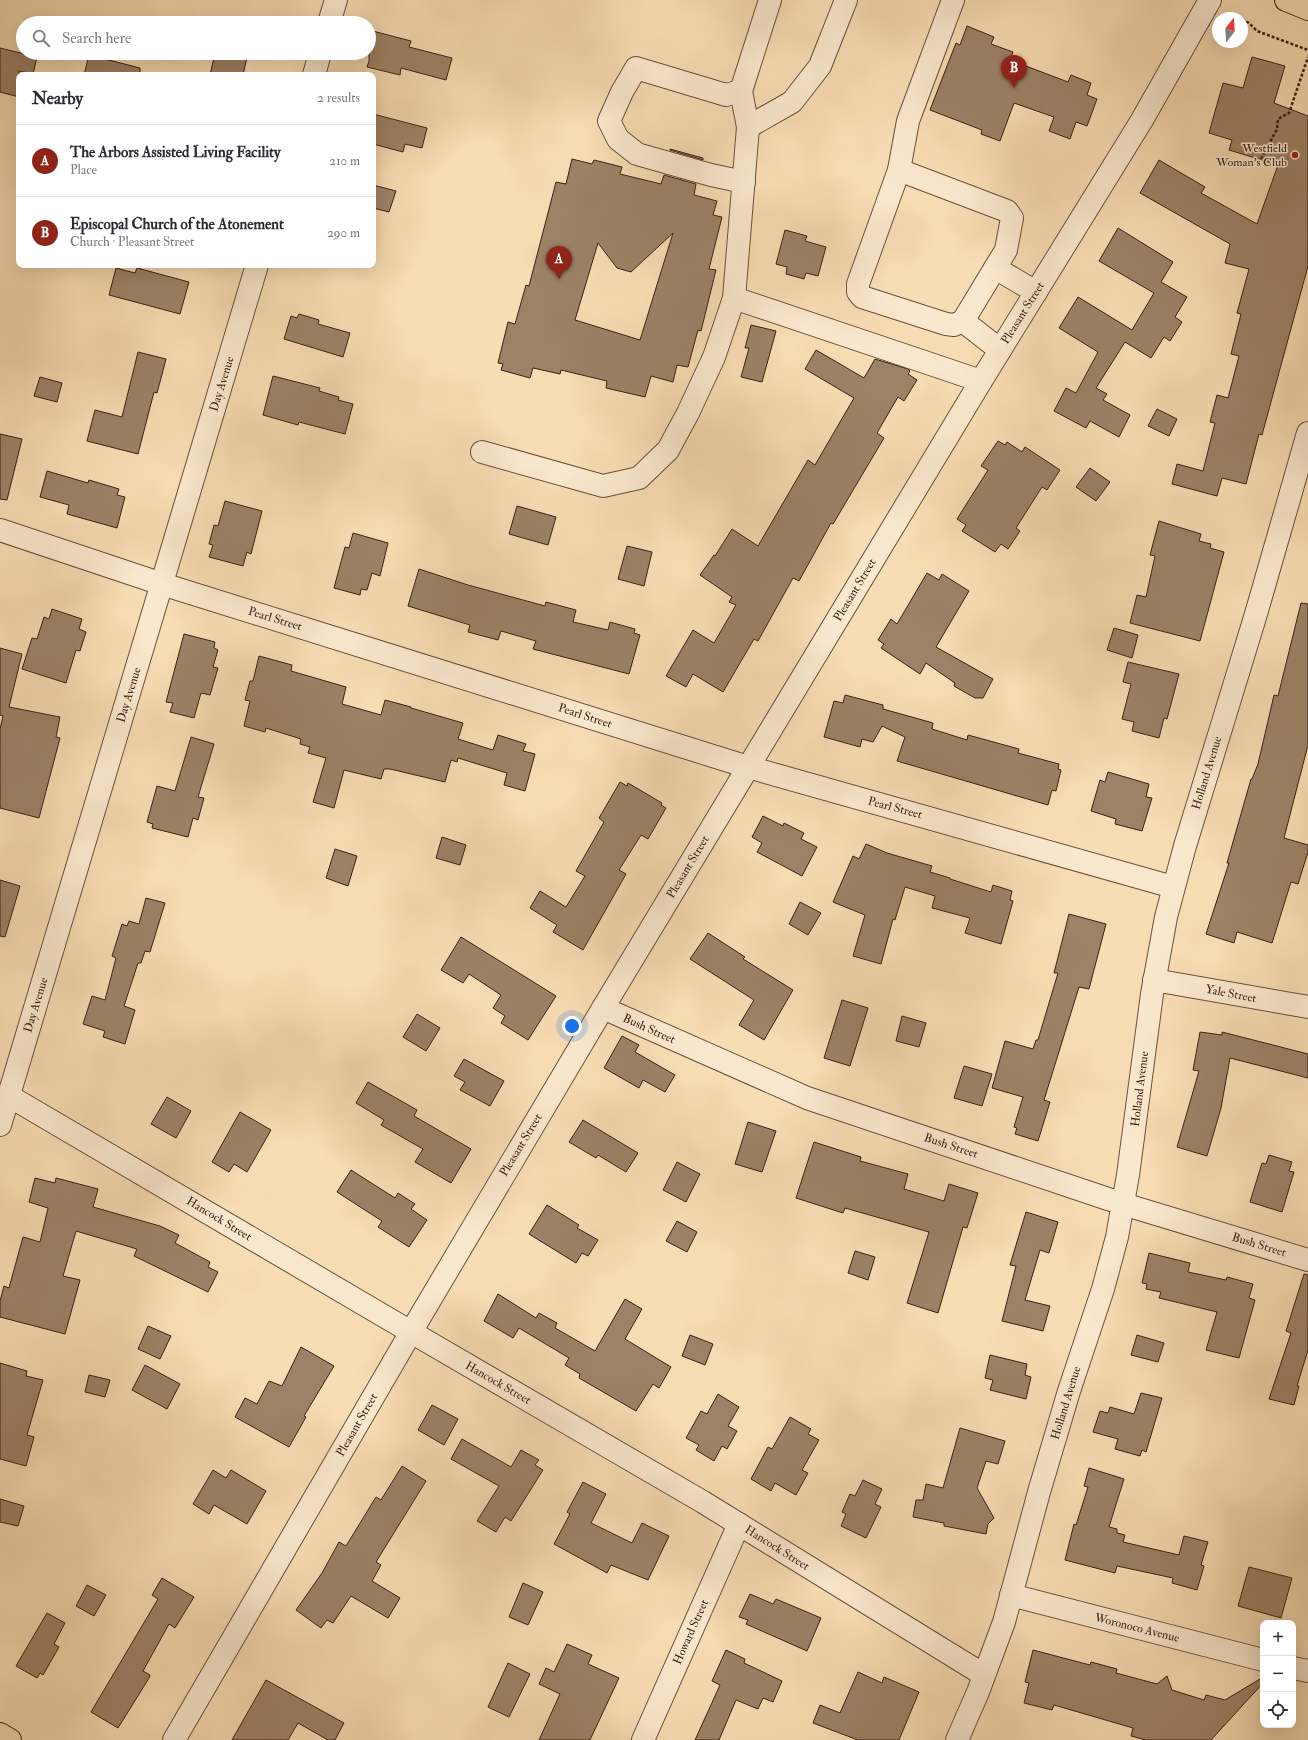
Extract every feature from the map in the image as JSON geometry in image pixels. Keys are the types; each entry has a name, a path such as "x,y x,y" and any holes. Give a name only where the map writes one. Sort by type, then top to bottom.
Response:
{"main road":[{"path":"1286,0 1308,9"},
{"path":"0,1734 10,1740"}],"street":[{"path":"331,16 336,0"},
{"path":"482,452 602,486 639,478 668,450 688,413 714,357 734,298 748,127 742,91 770,0"},
{"path":"748,127 792,102 820,66 846,0"},
{"path":"899,170 1007,210 1012,218 1006,250 963,321 954,325 946,324 862,297 858,292 858,284 899,170 908,121 953,0"},
{"name":"Pleasant Street","path":"174,1740 411,1332 602,1008 981,381 1142,120 1210,0"},
{"path":"315,72 318,60"},
{"path":"742,91 726,95 636,68 622,92 609,121 618,139 637,154 711,175 744,182"},
{"name":"Day Avenue","path":"0,1125 256,268"},
{"path":"995,268 1036,292"},
{"path":"734,298 981,381"},
{"path":"963,321 1000,350"},
{"name":"Holland Avenue","path":"956,1740 984,1675 1002,1628 1024,1542 1069,1391 1103,1289 1117,1237 1123,1204 1136,1125 1154,980 1173,887 1200,793 1256,614 1308,433"},
{"name":"Pearl Street","path":"0,530 162,584 748,768 1173,887"},
{"name":"Yale Street","path":"1154,980 1308,1007"},
{"name":"Bush Street","path":"602,1008 807,1098 1123,1204 1308,1260"},
{"name":"Hancock Street","path":"9,1096 739,1524 984,1675"},
{"name":"Howard Street","path":"643,1740 739,1524"},
{"name":"Woronoco Avenue","path":"1011,1595 1260,1659"},
{"path":"1296,1669 1308,1671"}],"path":[{"path":"1248,23 1257,31 1308,50"},
{"path":"1260,159 1277,129 1278,119 1289,113 1308,57"}],"building":[{"path":"967,26 994,37 991,44 1013,52 1010,60 1068,82 1071,75 1091,83 1087,95 1097,99 1087,126 1076,122 1070,139 1049,131 1054,117 1014,103 1000,141 981,134 982,130 930,110 956,43 960,45"},
{"path":"376,32 411,41 409,47 452,58 446,80 401,68 400,75 367,67 369,61 376,60"},
{"path":"0,48 16,52 16,60 36,60 33,72 16,72 16,96 0,92"},
{"path":"1252,57 1285,66 1274,103 1308,116 1308,266 1262,435 1259,434 1246,484 1222,478 1217,496 1172,484 1177,464 1203,471 1215,423 1210,422 1217,395 1228,398 1239,356 1231,354 1241,314 1237,313 1249,269 1225,263 1230,244 1140,193 1159,160 1205,187 1201,193 1257,224 1278,165 1229,150 1232,140 1209,133 1223,83 1243,88"},
{"path":"88,60 109,60 140,68 140,72 85,72"},
{"path":"213,60 246,60 244,72 211,72"},
{"path":"376,115 427,128 422,148 405,144 403,152 376,145"},
{"path":"670,150 703,158 703,160"},
{"path":"572,159 592,164 594,160 622,167 620,174 661,184 664,175 696,184 694,195 717,201 713,215 722,217 709,269 716,270 701,331 698,330 688,367 677,365 673,382 651,376 645,397 606,388 607,381 561,370 560,374 533,368 530,378 501,370 503,364 498,363 508,322 515,324 526,285 529,286 556,182 566,184","holes":["673,233 640,340 575,320 598,243 617,268 631,272"]},
{"path":"376,186 396,191 389,212 376,209"},
{"path":"1118,228 1173,262 1161,282 1187,297 1175,317 1182,322 1170,341 1164,337 1151,358 1125,342 1096,388 1107,394 1103,400 1130,415 1119,437 1090,421 1086,428 1054,411 1066,388 1076,393 1098,352 1059,328 1078,297 1132,330 1154,293 1099,261"},
{"path":"785,230 807,236 805,241 826,247 818,276 806,273 804,279 786,274 787,267 776,264"},
{"path":"116,268 135,273 137,268 189,282 180,314 109,295"},
{"path":"299,314 319,320 318,324 350,333 343,357 284,339 291,316 297,318"},
{"path":"751,325 776,331 762,382 741,377 749,348 745,348"},
{"path":"816,350 864,378 875,359 908,369 910,371 908,374 917,380 904,401 898,397 877,433 884,438 833,524 831,523 799,581 793,578 758,641 754,639 723,692 693,674 686,687 666,676 693,630 714,643 736,605 729,602 732,597 700,575 714,555 715,556 732,529 758,546 808,460 815,465 854,398 805,369"},
{"path":"138,352 166,359 157,393 154,392 138,454 87,441 95,410 122,417"},
{"path":"273,376 320,388 319,391 339,397 338,400 353,404 345,434 299,422 298,425 263,415"},
{"path":"40,377 62,383 57,402 34,396"},
{"path":"1157,409 1177,419 1169,436 1148,426"},
{"path":"0,434 22,439 7,500 0,499"},
{"path":"998,441 1005,445 1007,442 1022,452 1025,447 1060,470 1047,490 1042,487 1016,528 1020,531 1008,549 1001,544 995,552 962,531 966,525 957,519 988,470 981,466"},
{"path":"1090,468 1110,482 1096,501 1076,487"},
{"path":"47,471 88,483 89,480 119,489 117,495 125,497 117,528 67,514 69,505 40,497"},
{"path":"225,501 262,511 251,554 247,552 243,566 209,557 213,545 209,544 214,525 218,526"},
{"path":"517,506 556,517 548,545 509,534"},
{"path":"1159,521 1201,534 1199,541 1211,544 1210,548 1224,552 1200,641 1130,623 1137,595 1146,597 1155,556 1150,555"},
{"path":"353,533 388,543 380,576 372,573 367,590 361,589 360,595 334,588 345,547 349,548"},
{"path":"627,546 652,552 644,586 618,579"},
{"path":"419,569 468,585 545,606 546,602 576,610 573,622 608,630 610,622 635,629 634,633 640,635 629,674 533,649 536,641 501,631 498,640 468,632 470,625 408,606"},
{"path":"927,573 939,580 942,574 969,591 936,647 993,679 983,698 975,698 954,686 955,683 926,663 920,674 881,648 884,644 878,640 891,619 897,624"},
{"path":"1301,603 1308,604 1308,745 1284,838 1308,845 1308,852 1298,884 1291,882 1272,943 1237,932 1234,943 1206,934 1229,863 1227,863 1251,779 1258,764 1274,695 1278,696"},
{"path":"52,609 82,619 79,629 86,632 80,651 76,650 66,683 22,669 32,638 37,639 44,617 49,619"},
{"path":"1114,628 1138,635 1132,658 1107,650"},
{"path":"184,634 215,642 214,648 218,650 213,667 218,668 210,695 201,693 194,718 170,712 173,703 166,702"},
{"path":"0,648 22,654 9,707 60,717 56,737 60,738 39,818 0,808 0,729 3,716 0,715"},
{"path":"259,656 292,665 291,671 346,687 342,704 381,715 385,700 463,723 458,739 493,750 498,735 526,744 523,751 535,754 525,791 504,785 507,773 458,758 457,762 451,760 445,782 390,769 384,769 381,779 344,770 334,808 313,802 326,758 308,753 310,747 300,744 301,739 266,728 265,732 244,726 250,701 245,700 250,681 253,681"},
{"path":"1128,662 1179,674 1167,719 1164,718 1159,738 1132,731 1134,722 1122,719 1131,684 1123,682"},
{"path":"845,695 883,705 883,709 933,723 932,729 967,740 968,735 1019,749 1018,753 1059,764 1058,769 1061,770 1056,791 1052,790 1048,805 897,761 905,737 882,726 873,742 862,739 860,747 824,737 834,701 843,703"},
{"path":"191,737 214,744 198,797 204,798 198,820 193,818 188,837 152,828 153,824 147,822 157,786 175,791"},
{"path":"1108,772 1149,784 1146,797 1152,798 1142,831 1115,824 1116,819 1091,811 1100,780 1105,782"},
{"path":"620,782 627,786 628,783 662,803 661,805 666,808 648,839 641,835 619,870 626,874 583,950 553,932 557,925 530,908 540,891 566,907 585,876 576,871 604,822 599,818"},
{"path":"763,816 783,826 784,823 804,833 801,839 817,847 802,876 757,852 762,843 752,837"},
{"path":"442,837 466,845 460,865 436,858"},
{"path":"866,844 887,853 932,866 930,872 950,879 991,892 993,885 1012,891 1010,900 1013,901 1001,944 965,933 970,918 932,908 935,896 905,887 895,920 893,919 881,964 853,956 865,915 833,902 853,856 859,859"},
{"path":"335,849 357,856 348,886 326,878"},
{"path":"0,880 20,886 5,937 0,936"},
{"path":"146,898 165,903 150,952 145,951 141,963 138,963 124,1006 135,1010 125,1044 103,1037 105,1031 83,1024 92,996 105,1000 116,958 112,956 122,924 127,926 129,921 139,924"},
{"path":"800,902 821,913 808,935 789,924"},
{"path":"1069,914 1106,924 1089,989 1079,987 1044,1100 1050,1102 1038,1141 1015,1134 1017,1128 1014,1127 1023,1097 992,1088 1005,1041 1033,1049 1036,1040 1038,1040 1058,973 1054,973"},
{"path":"708,933 745,957 743,959 793,990 764,1040 739,1025 754,1000 690,959"},
{"path":"461,937 556,996 528,1040 501,1023 505,1016 493,1008 501,995 469,974 463,983 441,970"},
{"path":"842,1000 868,1008 850,1066 824,1058"},
{"path":"417,1014 440,1028 426,1051 403,1037"},
{"path":"902,1016 926,1023 919,1047 896,1041"},
{"path":"1200,1032 1222,1035 1222,1032 1308,1054 1308,1078 1230,1058 1221,1108 1207,1156 1177,1147 1199,1071 1193,1070"},
{"path":"622,1036 639,1045 635,1052 675,1075 665,1092 643,1080 639,1088 604,1068"},
{"path":"464,1059 504,1081 490,1106 460,1090 465,1082 454,1076"},
{"path":"964,1066 992,1074 982,1106 954,1098"},
{"path":"368,1082 417,1110 414,1116 471,1149 451,1183 415,1162 423,1149 381,1125 384,1120 356,1103"},
{"path":"167,1097 191,1111 176,1138 151,1124"},
{"path":"240,1112 271,1130 247,1172 234,1164 229,1172 212,1162"},
{"path":"583,1120 638,1153 626,1172 598,1155 596,1158 569,1142"},
{"path":"748,1122 776,1131 762,1172 735,1164"},
{"path":"814,1142 861,1157 860,1161 908,1174 904,1189 944,1201 949,1184 978,1193 967,1228 963,1227 938,1313 907,1303 929,1232 845,1208 843,1213 796,1198"},
{"path":"1269,1155 1292,1162 1289,1171 1294,1172 1282,1212 1250,1202 1262,1163 1266,1164"},
{"path":"677,1162 700,1174 686,1202 663,1190"},
{"path":"351,1170 395,1198 398,1193 415,1204 411,1209 427,1220 409,1247 378,1227 382,1221 337,1192"},
{"path":"35,1178 55,1183 56,1178 98,1189 93,1207 160,1226 179,1235 175,1243 210,1262 208,1267 218,1272 208,1292 134,1256 137,1249 76,1231 63,1276 80,1280 65,1334 0,1317 0,1301 4,1286 9,1288 23,1237 40,1242 48,1208 29,1202"},
{"path":"547,1205 579,1225 577,1228 598,1240 588,1256 582,1253 576,1263 529,1234"},
{"path":"1026,1212 1058,1222 1049,1253 1040,1250 1025,1300 1050,1306 1043,1331 1002,1321 1016,1266 1010,1265"},
{"path":"677,1221 697,1232 687,1252 666,1241"},
{"path":"855,1251 875,1257 868,1280 848,1273"},
{"path":"1149,1253 1190,1263 1188,1272 1226,1280 1227,1277 1253,1284 1249,1298 1255,1300 1239,1358 1206,1350 1217,1312 1159,1298 1161,1292 1146,1289 1147,1284 1142,1283"},
{"path":"1304,1274 1308,1275 1308,1350 1297,1386 1299,1386 1294,1405 1269,1399 1291,1333 1286,1331"},
{"path":"498,1294 536,1318 539,1313 557,1323 555,1328 595,1351 625,1299 642,1309 625,1339 671,1367 659,1388 653,1384 636,1411 579,1378 580,1374 565,1365 569,1358 519,1328 513,1338 484,1321"},
{"path":"148,1326 171,1336 160,1359 138,1349"},
{"path":"690,1335 713,1344 705,1365 682,1356"},
{"path":"1137,1335 1164,1343 1158,1362 1131,1355"},
{"path":"301,1347 334,1366 304,1416 306,1417 289,1447 235,1417 245,1398 257,1404 269,1381 282,1386"},
{"path":"990,1355 1027,1364 1025,1375 1031,1377 1026,1399 990,1390 993,1380 985,1378"},
{"path":"0,1363 27,1371 26,1376 43,1380 27,1435 34,1437 26,1466 0,1459"},
{"path":"145,1365 180,1384 167,1409 132,1390"},
{"path":"89,1375 110,1380 105,1397 85,1392"},
{"path":"1141,1393 1162,1398 1146,1452 1142,1450 1140,1456 1115,1449 1118,1439 1093,1432 1100,1411 1108,1413 1110,1407 1134,1414"},
{"path":"718,1394 739,1407 728,1426 737,1431 727,1449 722,1446 714,1461 696,1450 699,1445 686,1438 701,1411 707,1414"},
{"path":"432,1405 458,1419 444,1445 418,1430"},
{"path":"790,1417 811,1429 808,1434 819,1440 802,1470 808,1473 796,1495 775,1483 771,1491 751,1479 768,1447 772,1449"},
{"path":"960,1428 1005,1441 998,1464 986,1461 977,1488 994,1518 988,1524 986,1534 944,1526 944,1523 913,1517 916,1500 923,1500 926,1484 943,1488"},
{"path":"462,1439 511,1467 521,1450 539,1460 535,1465 543,1470 511,1521 505,1517 496,1532 477,1521 499,1486 451,1459"},
{"path":"402,1466 426,1481 376,1562 381,1565 372,1581 400,1598 388,1618 351,1596 333,1623 327,1620 321,1628 296,1610 322,1573 339,1542 346,1546 376,1497 381,1500"},
{"path":"1089,1468 1124,1479 1109,1527 1117,1529 1117,1533 1125,1535 1123,1542 1179,1555 1184,1536 1208,1542 1201,1565 1204,1566 1197,1590 1172,1583 1173,1578 1117,1566 1115,1573 1065,1560 1074,1524 1076,1525 1088,1487 1084,1486"},
{"path":"213,1470 226,1478 231,1470 266,1491 247,1524 214,1505 209,1514 193,1504"},
{"path":"863,1480 882,1489 875,1504 881,1507 866,1538 841,1526 846,1514 842,1512 850,1494 855,1496"},
{"path":"583,1482 606,1494 591,1523 632,1543 642,1523 669,1536 648,1580 611,1565 607,1573 554,1544 570,1514 567,1512"},
{"path":"0,1499 24,1506 18,1526 0,1522"},
{"path":"1249,1567 1292,1578 1281,1618 1238,1606"},
{"path":"162,1578 194,1597 175,1628 169,1624 143,1671 150,1675 149,1678 118,1728 91,1712 158,1599 152,1595"},
{"path":"523,1583 543,1592 528,1625 509,1617"},
{"path":"87,1585 106,1595 94,1616 76,1606"},
{"path":"750,1594 773,1604 776,1599 821,1618 807,1651 746,1624 748,1620 739,1617"},
{"path":"47,1613 65,1623 54,1644 59,1647 43,1675 40,1673 37,1678 16,1666"},
{"path":"567,1644 592,1655 588,1664 619,1678 590,1740 539,1740 560,1694 539,1684 546,1668 554,1672"},
{"path":"726,1650 745,1659 744,1663 782,1681 773,1702 763,1698 758,1709 736,1700 719,1740 695,1740 720,1685 712,1681"},
{"path":"1033,1650 1090,1665 1091,1662 1117,1669 1116,1673 1157,1684 1167,1676 1172,1690 1204,1700 1206,1695 1225,1700 1260,1679 1260,1686 1211,1740 1146,1740 1131,1736 1133,1728 1054,1705 1052,1710 1024,1703 1029,1683 1025,1682"},
{"path":"508,1663 530,1674 509,1717 488,1707"},
{"path":"858,1672 882,1683 884,1677 919,1692 899,1740 858,1740 813,1723 820,1705 840,1713"},
{"path":"266,1680 344,1723 335,1740 328,1740 298,1723 288,1740 232,1740"}],"place":[{"name":"Episcopal Church of the Atonement","path":"1014,88"},
{"name":"Westfield Woman's Club","path":"1295,155"},
{"name":"The Arbors Assisted Living Facility","path":"559,279"}]}
